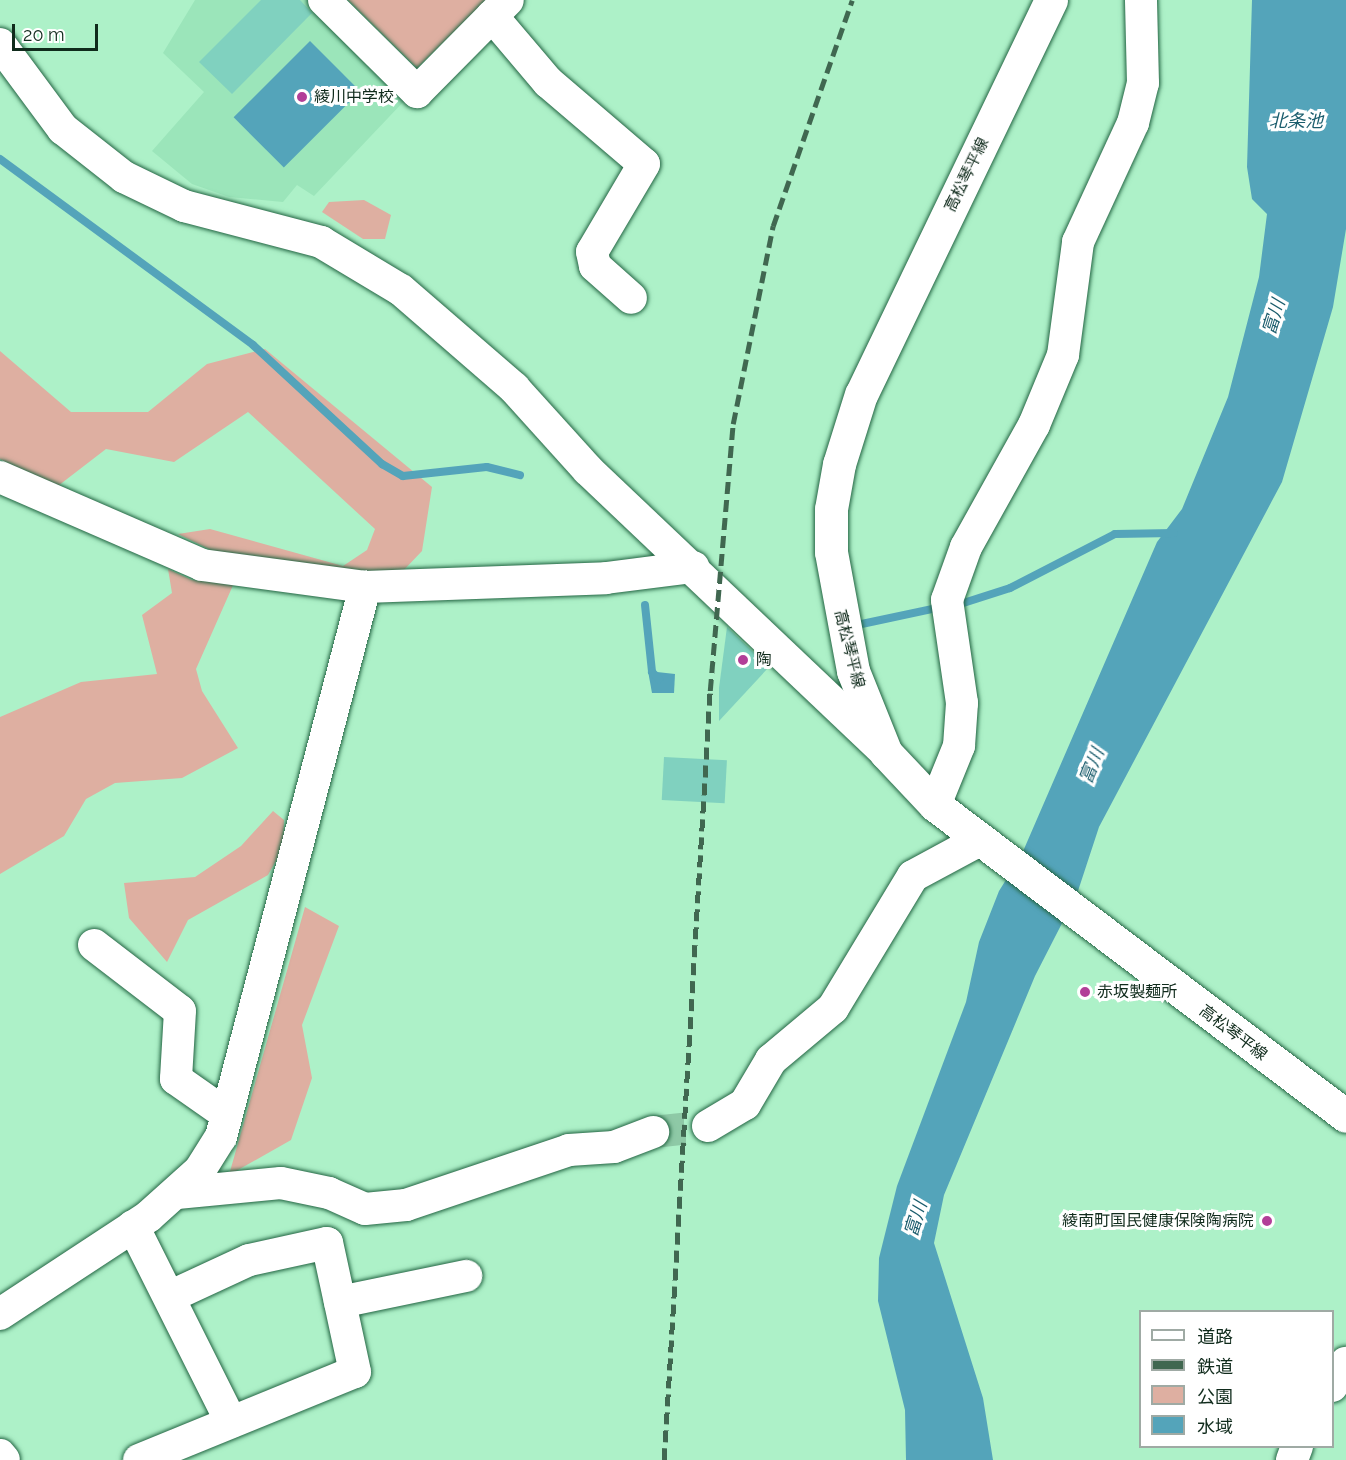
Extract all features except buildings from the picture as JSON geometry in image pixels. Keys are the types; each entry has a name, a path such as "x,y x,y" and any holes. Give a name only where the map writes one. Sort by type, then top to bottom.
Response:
{"main road":[{"name":"高松琴平線","path":"1051,0 861,394 840,464 831,509 836,595 853,671 886,753 935,805 1011,867 1346,1116"}],"street":[{"path":"324,0 417,93 500,8 548,82 644,164 592,252 595,266 631,298"},
{"path":"935,805 959,746 962,703 947,606 966,547 1034,425 1063,355 1078,242 1133,123 1143,83 1141,0"},
{"path":"0,44 63,129 124,177 184,206 321,242 401,290 514,388 588,470 693,567 886,753"},
{"path":"0,477 202,565 365,587 606,578 693,567"},
{"path":"0,1314 133,1226 177,1193 221,1137 365,587"},
{"path":"708,1126 745,1104 771,1060 833,1008 913,876 978,841"},
{"path":"94,945 180,1011 176,1079 226,1114"},
{"path":"177,1193 281,1183 329,1192 365,1209 406,1205 569,1150 614,1147 653,1132"},
{"path":"133,1226 231,1422"},
{"path":"139,1460 355,1372 327,1243 249,1260 169,1297"},
{"path":"340,1302 466,1276"},
{"path":"1334,1383 1346,1363"},
{"path":"0,1455 4,1460"}],"shaded area":[{"name":"綾川中学校","path":"195,0 500,0 314,196 297,185 283,202 229,197 192,184 152,151 204,92 163,53"}],"green space":[{"path":"348,0 486,0 417,68"},
{"path":"364,200 391,215 385,239 363,239 322,212 329,202"},
{"path":"265,349 432,487 422,551 401,573 346,574 221,555 178,534 210,529 343,566 367,550 375,529 248,412 174,462 106,449 54,489 0,459 0,351 71,412 148,412 207,364"},
{"path":"168,569 192,580 234,583 196,669 202,691 238,748 182,778 115,783 86,799 64,836 0,874 0,717 81,682 157,674 142,615 172,593"},
{"path":"273,811 284,820 283,848 268,875 188,920 167,962 129,918 124,883 195,877 241,846"},
{"path":"305,907 339,926 302,1025 312,1078 291,1140 229,1175"}],"water":[{"path":"1252,0 1346,0 1346,229 1333,307 1282,482 1099,827 1077,894 1035,976 944,1195 934,1243 983,1398 993,1460 906,1460 905,1410 878,1301 879,1258 897,1186 966,1002 979,942 999,891 1021,856 1157,542 1182,509 1228,397 1259,277 1267,214 1252,199 1247,167"},
{"path":"310,41 360,91 284,168 234,117"},
{"path":"648,671 675,674 674,693 652,693"}],"waterway":[{"path":"0,159 253,345 382,464 403,476 487,467 520,475"},
{"path":"954,606 1010,588 1115,534 1174,533"},
{"path":"645,605 652,672 659,679"},
{"path":"857,625 942,607"}],"tunnel":[{"path":"653,1132 708,1126"}],"railway":[{"path":"664,1460 710,691 733,424 773,226 852,0"}],"place":[{"name":"綾川中学校","path":"302,97"},
{"name":"陶","path":"743,660"},
{"name":"赤坂製麺所","path":"1085,992"},
{"name":"綾南町国民健康保険陶病院","path":"1267,1221"}],"water label":[{"name":"北条池","path":"1296,121"},
{"name":"富川","path":"1274,317"},
{"name":"富川","path":"1092,766"},
{"name":"富川","path":"916,1219"}]}
